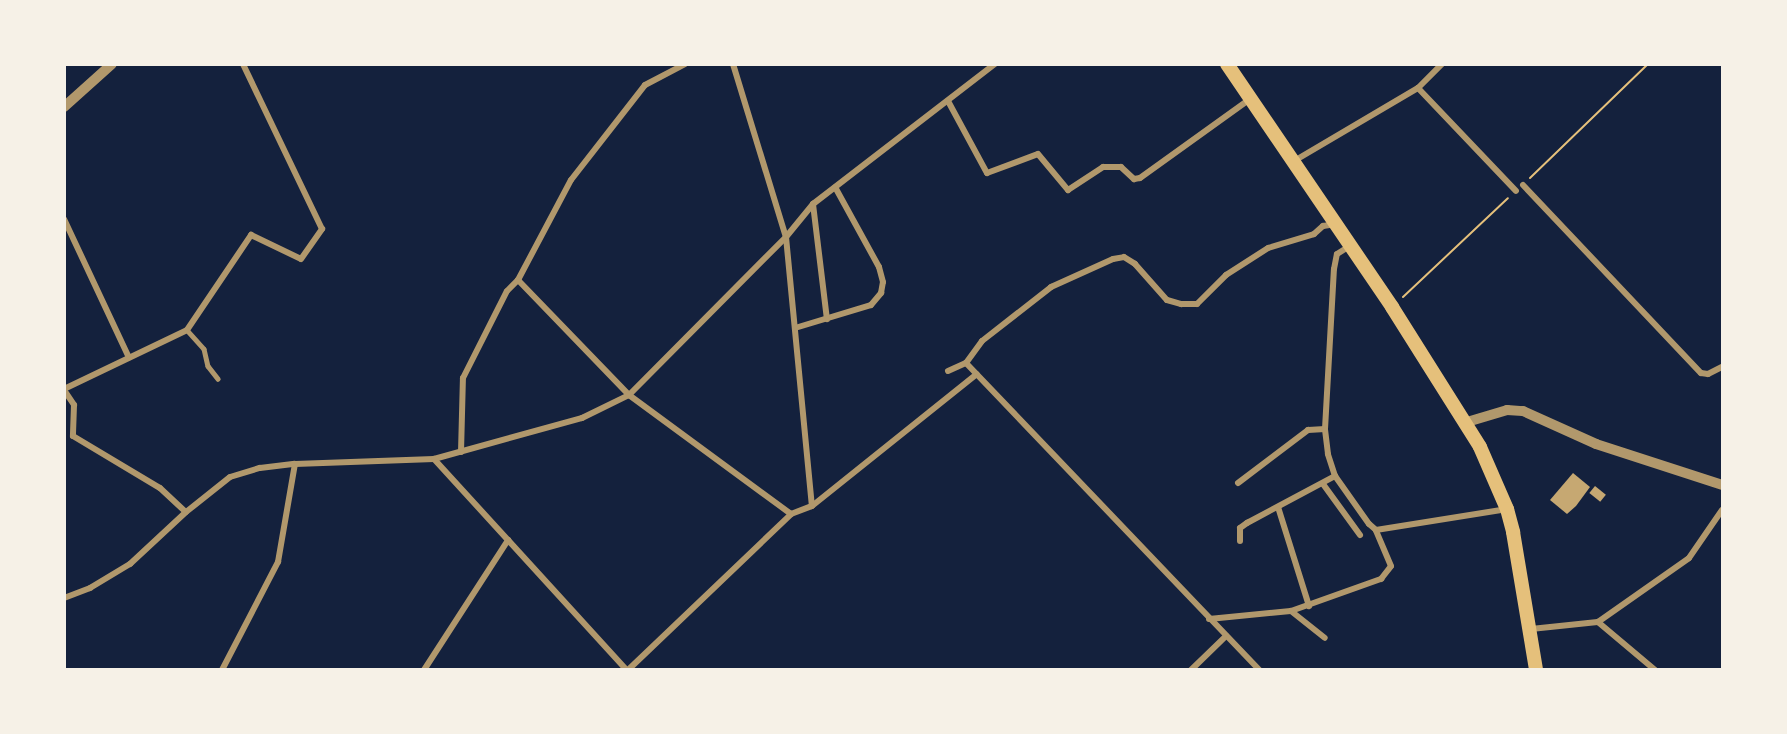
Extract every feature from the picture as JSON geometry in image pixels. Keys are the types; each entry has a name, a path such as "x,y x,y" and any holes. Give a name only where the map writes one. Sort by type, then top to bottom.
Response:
{"main road":[{"path":"1227,64 1351,245 1467,422 1507,509 1531,629 1536,669"}],"street":[{"path":"64,107 112,64"},
{"path":"186,512 160,488 74,436 74,405 64,389 187,330 251,235 300,259 322,229 243,64"},
{"path":"461,452 463,378 507,291 518,280 571,180 645,85 685,64"},
{"path":"733,64 786,237 812,506"},
{"path":"64,598 90,588 130,564 186,512 230,477 260,468 295,464 434,459 582,418 629,395 786,237 813,204 995,64"},
{"path":"1294,161 1418,88 1442,64"},
{"path":"1418,88 1516,191"},
{"path":"948,101 987,173 1038,154 1068,190 1103,167 1113,165 1120,167 1134,179 1140,178 1251,99"},
{"path":"1523,185 1701,373 1708,374 1722,367"},
{"path":"795,328 872,305 881,294 883,282 879,267 835,187"},
{"path":"813,204 827,320"},
{"path":"64,219 129,358"},
{"path":"948,371 966,363 982,341 1051,287 1113,259 1124,257 1135,264 1167,300 1181,304 1197,304 1226,275 1268,248 1314,234 1323,226 1336,224"},
{"path":"1209,619 1291,611 1309,606 1381,579 1388,573 1391,566 1376,530 1369,524 1335,476 1325,429 1336,257 1351,245"},
{"path":"518,280 629,395 791,514"},
{"path":"966,363 1259,669"},
{"path":"434,459 628,669 791,514 812,506 977,374"},
{"path":"1467,422 1507,410 1523,411 1596,444 1722,485"},
{"path":"1238,483 1308,430 1325,429"},
{"path":"222,669 278,562 295,464"},
{"path":"1240,541 1240,528 1335,476"},
{"path":"1323,483 1360,535"},
{"path":"1278,507 1309,606"},
{"path":"1376,530 1507,509"},
{"path":"1531,629 1598,622 1689,558 1722,510"},
{"path":"424,669 508,540"},
{"path":"1291,611 1325,638"},
{"path":"1598,622 1655,669"},
{"path":"1191,669 1226,636"}],"lane":[{"path":"187,330 204,349 208,366 218,379"}],"building":[{"path":"1573,473 1590,487 1567,514 1550,500"},
{"path":"1595,486 1606,495 1600,502 1589,493"}]}
